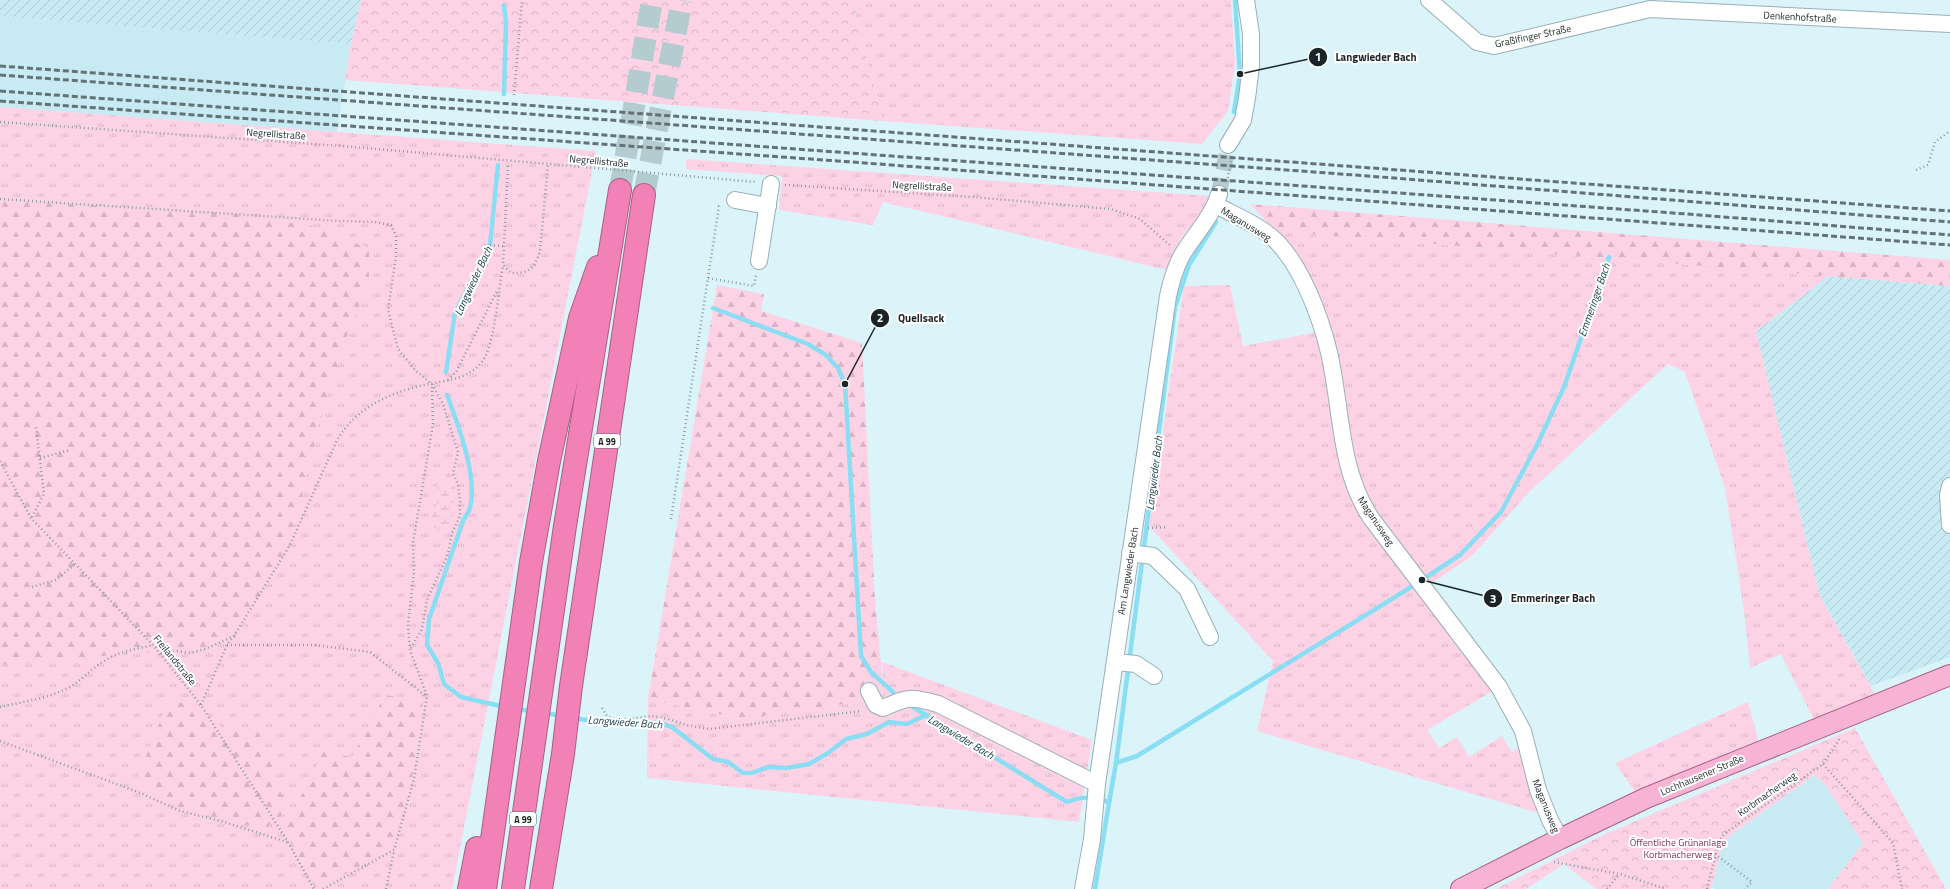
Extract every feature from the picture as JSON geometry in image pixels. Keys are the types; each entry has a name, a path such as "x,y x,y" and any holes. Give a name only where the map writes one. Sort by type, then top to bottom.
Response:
{"highway":[{"name":"A 99","path":"513,889 565,526 618,211 620,190"},
{"name":"A 99","path":"542,887 563,754 571,686 644,195"},
{"path":"485,889 531,562 565,381 580,318 618,211"},
{"path":"469,889 484,817 504,755"}],"main road":[{"name":"Lochhausener Straße","path":"1461,889 1646,798 1950,675"}],"street":[{"path":"1229,152 1243,120 1251,66 1251,34 1246,0"},
{"name":"Graßlfinger Straße","path":"1429,0 1477,42 1494,46 1649,4"},
{"name":"Denkenhofstraße","path":"1649,4 1950,24"},
{"path":"759,261 771,184"},
{"name":"Am Langwieder Bach","path":"1083,889 1092,839 1096,794 1123,663 1139,554 1168,296 1181,256 1220,196"},
{"name":"Maganusweg","path":"1220,196 1278,243 1302,280 1311,298 1329,352 1339,422 1354,487 1371,518 1500,687 1523,731 1538,790 1550,820 1560,839"},
{"path":"735,200 768,206"},
{"path":"1950,486 1948,495 1950,525"},
{"path":"1139,554 1153,556 1187,589 1210,637"},
{"path":"1123,663 1136,664 1154,676"},
{"path":"869,691 876,705 883,708 906,698 920,699 938,704 1096,794"}],"path":[{"path":"514,95 522,0"},
{"name":"Negrellistraße","path":"0,122 342,146 771,184 973,197 1111,209 1140,219 1181,256"},
{"path":"1916,170 1928,165 1935,142 1950,131"},
{"path":"1220,196 1229,152"},
{"path":"503,265 511,274 523,274 531,269 537,261 540,251 548,165"},
{"path":"201,705 227,646 290,545 337,440 345,426 358,413 388,397 432,384 458,379 475,370 485,357 492,332 503,265 508,166"},
{"path":"0,199 340,222 375,222 391,225 396,236 396,256 388,310 394,336 398,349 416,371 432,384 442,404 458,452 453,473 458,485 460,516 452,533 448,554 427,600 422,629 410,650"},
{"path":"671,519 719,206 735,200"},
{"path":"490,245 503,246"},
{"path":"708,278 754,286 759,261"},
{"path":"448,381 456,372 499,286"},
{"path":"386,889 394,850 414,779 427,696 410,650 408,624 414,573 413,543 433,424 432,384"},
{"path":"32,518 44,494 36,427"},
{"path":"40,458 70,450"},
{"name":"Freilandstraße","path":"0,461 32,518 161,653 201,705 288,842 314,889"},
{"path":"1156,527 1168,527"},
{"path":"32,587 56,580 76,563"},
{"path":"161,653 176,651 191,653 205,650 234,636"},
{"path":"0,707 44,698 66,689 88,675 104,660 121,652 153,645"},
{"path":"227,646 315,645 370,652 427,696"},
{"path":"602,708 607,716 617,720 652,716 686,725 709,729 883,708"},
{"name":"Korbmacherweg","path":"1707,889 1718,841 1724,834 1823,764 1846,729 1842,718"},
{"path":"0,741 138,792 180,811 221,821 288,842"},
{"path":"1823,764 1893,843 1902,889"},
{"path":"323,889 394,850"},
{"path":"1715,854 1752,882 1745,889"},
{"path":"1553,861 1620,874 1666,889"},
{"path":"1607,889 1620,874"}],"shaded area":[{"path":"0,0 361,0 351,44 0,16"},
{"path":"0,16 351,44 337,132 0,107"},
{"path":"1828,276 1950,286 1950,657 1871,686 1819,594 1756,331"},
{"path":"1815,775 1824,783 1863,843 1828,889 1716,889 1712,887 1723,843 1735,832"}],"green space":[{"path":"361,0 857,0 856,19 883,121 345,80"},
{"path":"857,0 1231,0 1235,64 1228,111 1202,144 883,121 856,19"},
{"path":"0,107 596,151 452,889 0,889"},
{"path":"686,159 1211,196 1210,204 1179,242 1167,270 883,202 873,225 779,210 782,176 686,169"},
{"path":"0,200 229,213 311,226 369,248 369,285 351,324 320,421 290,545 234,636 205,649 191,653 177,651 73,658 3,665 0,664"},
{"path":"1250,204 1950,260 1950,286 1275,231"},
{"path":"1275,231 1828,276 1756,331 1819,594 1876,696 1814,720 1781,654 1750,668 1744,610 1725,488 1685,372 1668,364 1529,492 1472,556 1426,587 1354,477 1338,378"},
{"path":"717,285 764,294 761,311 862,343 875,601 884,693 845,704 742,719 648,699"},
{"path":"1230,285 1243,346 1318,332 1343,464 1498,688 1427,730 1439,748 1457,737 1469,757 1502,736 1512,752 1521,746 1542,814 1257,731 1273,661 1149,526 1184,286"},
{"path":"442,482 455,486 453,526 439,531 429,523 437,504 437,485"},
{"path":"882,662 1092,740 1079,822 647,778 648,699 742,719 845,704 884,693"},
{"path":"385,695 423,700 412,779 392,849 317,889 284,831 323,752 352,757"},
{"path":"194,702 224,730 258,732 274,767 288,810 265,829 180,809 149,792 137,779 167,704"},
{"path":"1748,702 1759,743 1635,792 1615,763"},
{"name":"Öffentliche Grünanlage Korbmacherweg","path":"1855,728 1946,889 1828,889 1863,843 1824,783 1814,775 1735,832 1723,843 1711,889 1596,889 1564,864 1526,889 1496,889 1603,835"}],"waterway":[{"name":"Langwieder Bach","path":"1234,112 1240,74 1235,0"},
{"name":"Langwieder Bach","path":"504,6 506,23 504,94"},
{"name":"Langwieder Bach","path":"446,372 455,313 490,245 498,165"},
{"name":"Langwieder Bach","path":"1109,803 1116,763 1175,307 1189,265 1216,222"},
{"name":"Emmeringer Bach","path":"1116,763 1137,756 1408,589 1460,555 1501,512 1537,445 1564,387 1609,257"},
{"path":"713,308 808,344 826,355 838,368 845,384 861,656 871,672 893,692"},
{"name":"Langwieder Bach","path":"447,395 466,451 472,495 469,510 463,521 429,619 427,645 438,663 444,684 461,697 505,707"},
{"path":"913,707 926,715"},
{"name":"Langwieder Bach","path":"516,709 533,711"},
{"name":"Langwieder Bach","path":"544,713 562,716"},
{"name":"Langwieder Bach","path":"573,718 593,721 660,723 672,727 713,759 728,762 743,773 752,773 768,767 787,768 809,764 828,753 846,739 867,734 889,722 907,724 926,715 1067,802 1077,799 1094,798 1104,800 1109,803 1095,889"}],"tunnel":[{"path":"620,190 652,0"},
{"path":"644,195 682,0"},
{"path":"1219,194 1228,145"}],"railway":[{"path":"0,66 1950,211"},
{"path":"0,75 1368,176 1950,222"},
{"path":"0,91 1687,214 1950,235"},
{"path":"0,101 852,162 1950,245"}],"place":[{"name":"Langwieder Bach","path":"1240,74"},
{"name":"Quellsack","path":"845,384"},
{"name":"Emmeringer Bach","path":"1422,580"}]}
